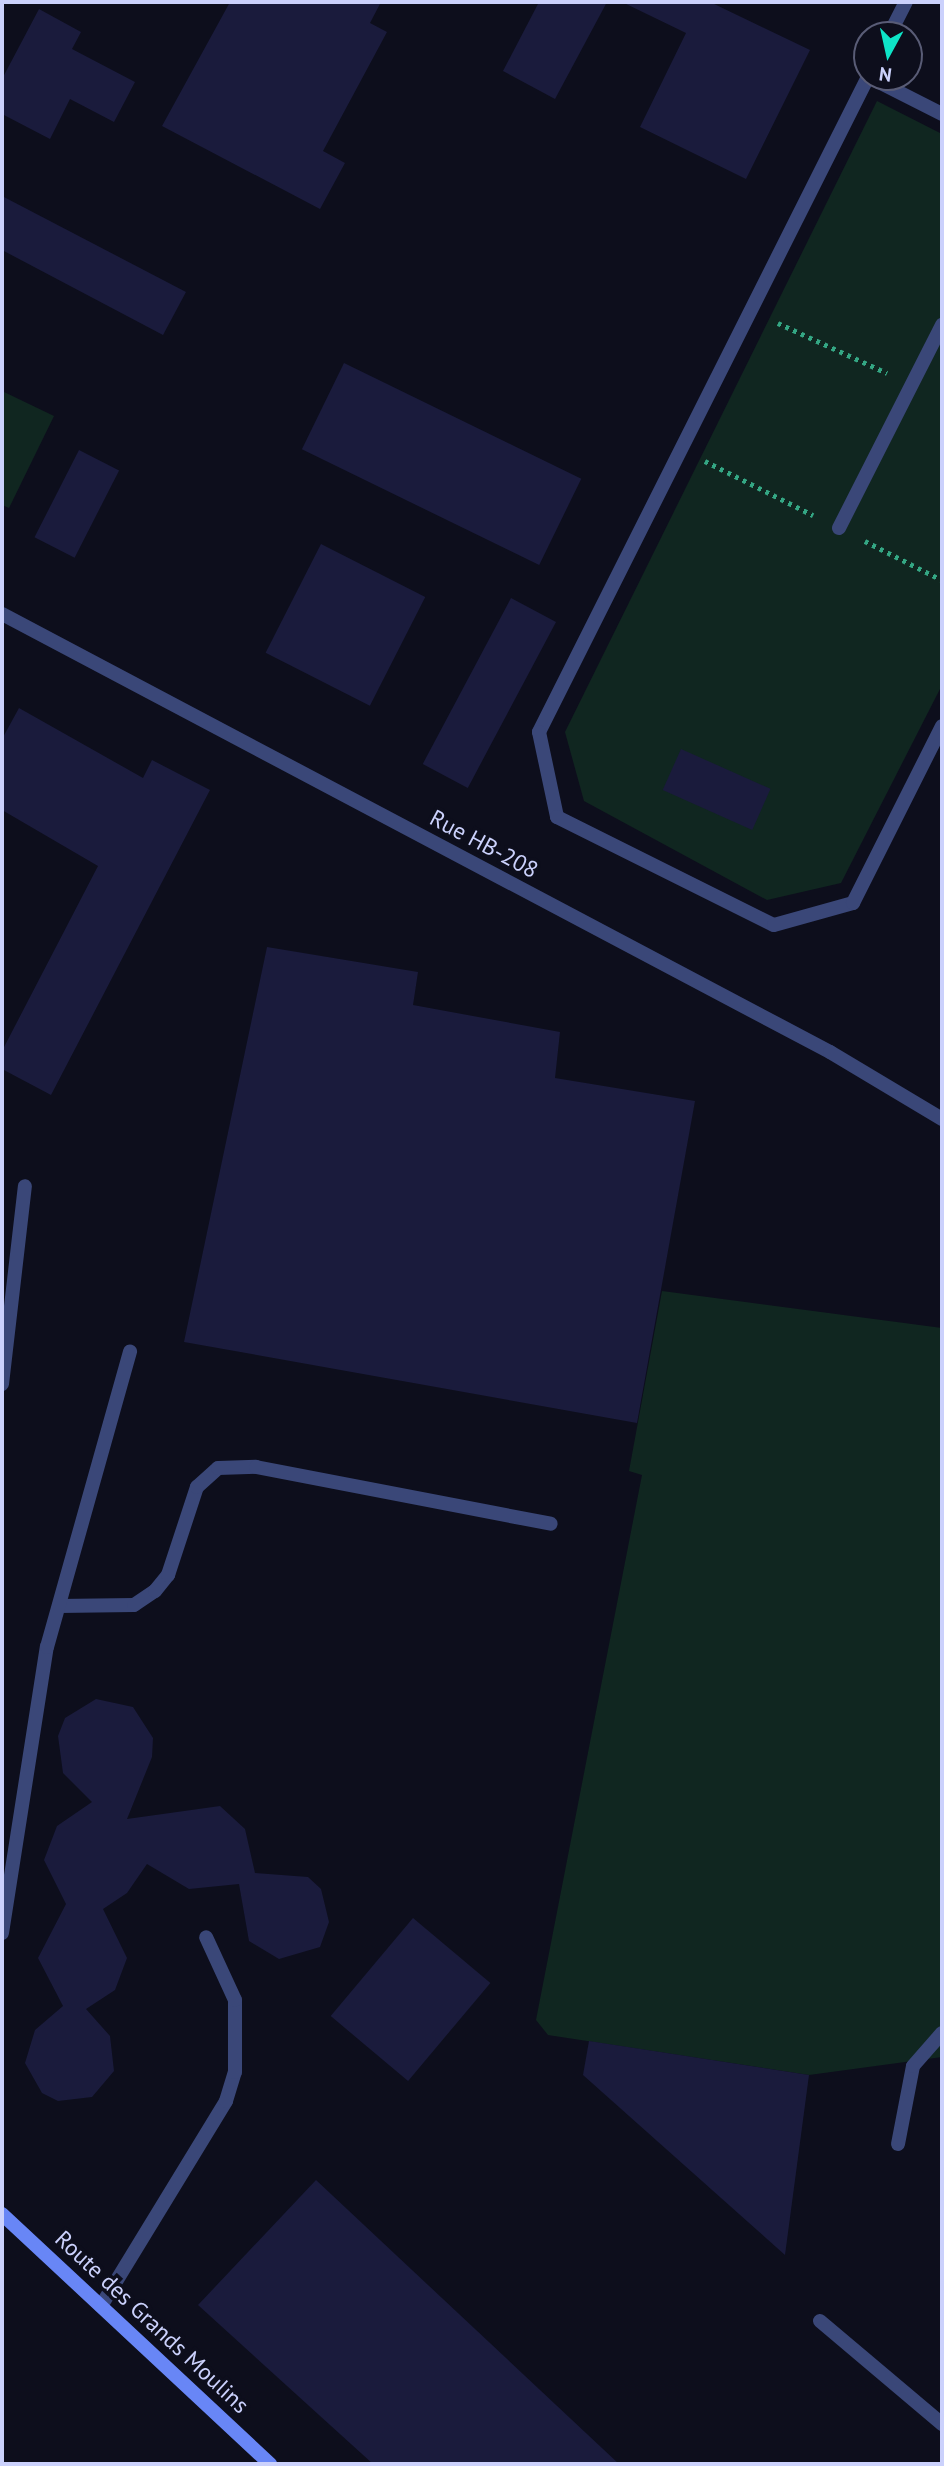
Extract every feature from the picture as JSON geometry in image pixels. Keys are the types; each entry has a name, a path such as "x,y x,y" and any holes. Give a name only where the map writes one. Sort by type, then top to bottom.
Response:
{"street":[{"path":"896,21 906,2"},
{"path":"862,91 539,732 557,817 774,925 853,903 942,726"},
{"path":"897,91 942,114"},
{"path":"839,527 942,325"},
{"name":"Rue HB-208","path":"2,614 830,1052 942,1119"},
{"path":"2,1384 25,1185"},
{"path":"2,1933 59,1606 130,1351"},
{"path":"59,1606 134,1605 155,1591 168,1574 197,1488 218,1468 256,1468 551,1524"},
{"path":"101,2306 171,2199 232,2082 235,2000 206,1937"},
{"path":"898,2144 913,2066 942,2033"},
{"name":"Route des Grands Moulins","path":"2,2214 270,2464"},
{"path":"820,2320 942,2424"}],"path":[{"path":"751,311 912,384"}],"green space":[{"path":"877,101 942,134 942,685 841,883 767,900 584,801 565,732"},
{"path":"2,391 54,416 9,508 2,505"},
{"path":"662,1291 942,1328 942,2057 809,2075 548,2035 536,2020 642,1475 629,1471"}],"building":[{"path":"230,2 381,2 370,23 387,32 323,151 345,163 320,209 162,126"},
{"path":"539,2 607,2 555,99 503,71"},
{"path":"622,2 710,2 810,50 746,179 640,127 686,33"},
{"path":"39,9 81,32 72,49 135,82 114,122 70,99 50,139 2,114 2,79"},
{"path":"2,196 186,292 163,335 2,250"},
{"path":"344,363 581,479 539,565 302,449"},
{"path":"79,450 119,470 75,558 35,537"},
{"path":"321,544 425,597 370,706 266,653"},
{"path":"511,598 556,622 468,788 423,764"},
{"path":"19,708 143,778 152,760 210,790 51,1095 2,1069 2,1051 98,866 2,810 2,739"},
{"path":"681,749 771,789 752,830 663,790"},
{"path":"267,947 418,972 413,1005 560,1032 555,1078 695,1101 637,1423 184,1342"},
{"path":"96,1699 133,1707 153,1738 152,1757 127,1819 220,1806 245,1829 255,1873 308,1877 321,1889 329,1922 320,1947 279,1959 249,1941 239,1884 189,1889 147,1864 127,1893 103,1909 127,1958 115,1990 86,2009 110,2036 114,2071 92,2097 58,2101 42,2093 25,2063 35,2030 63,2006 38,1958 66,1904 44,1860 57,1826 92,1802 63,1773 58,1736 65,1718"},
{"path":"413,1918 490,1983 408,2081 331,2016"},
{"path":"589,2041 809,2075 785,2255 583,2075"},
{"path":"316,2180 619,2464 373,2464 198,2305"}]}
